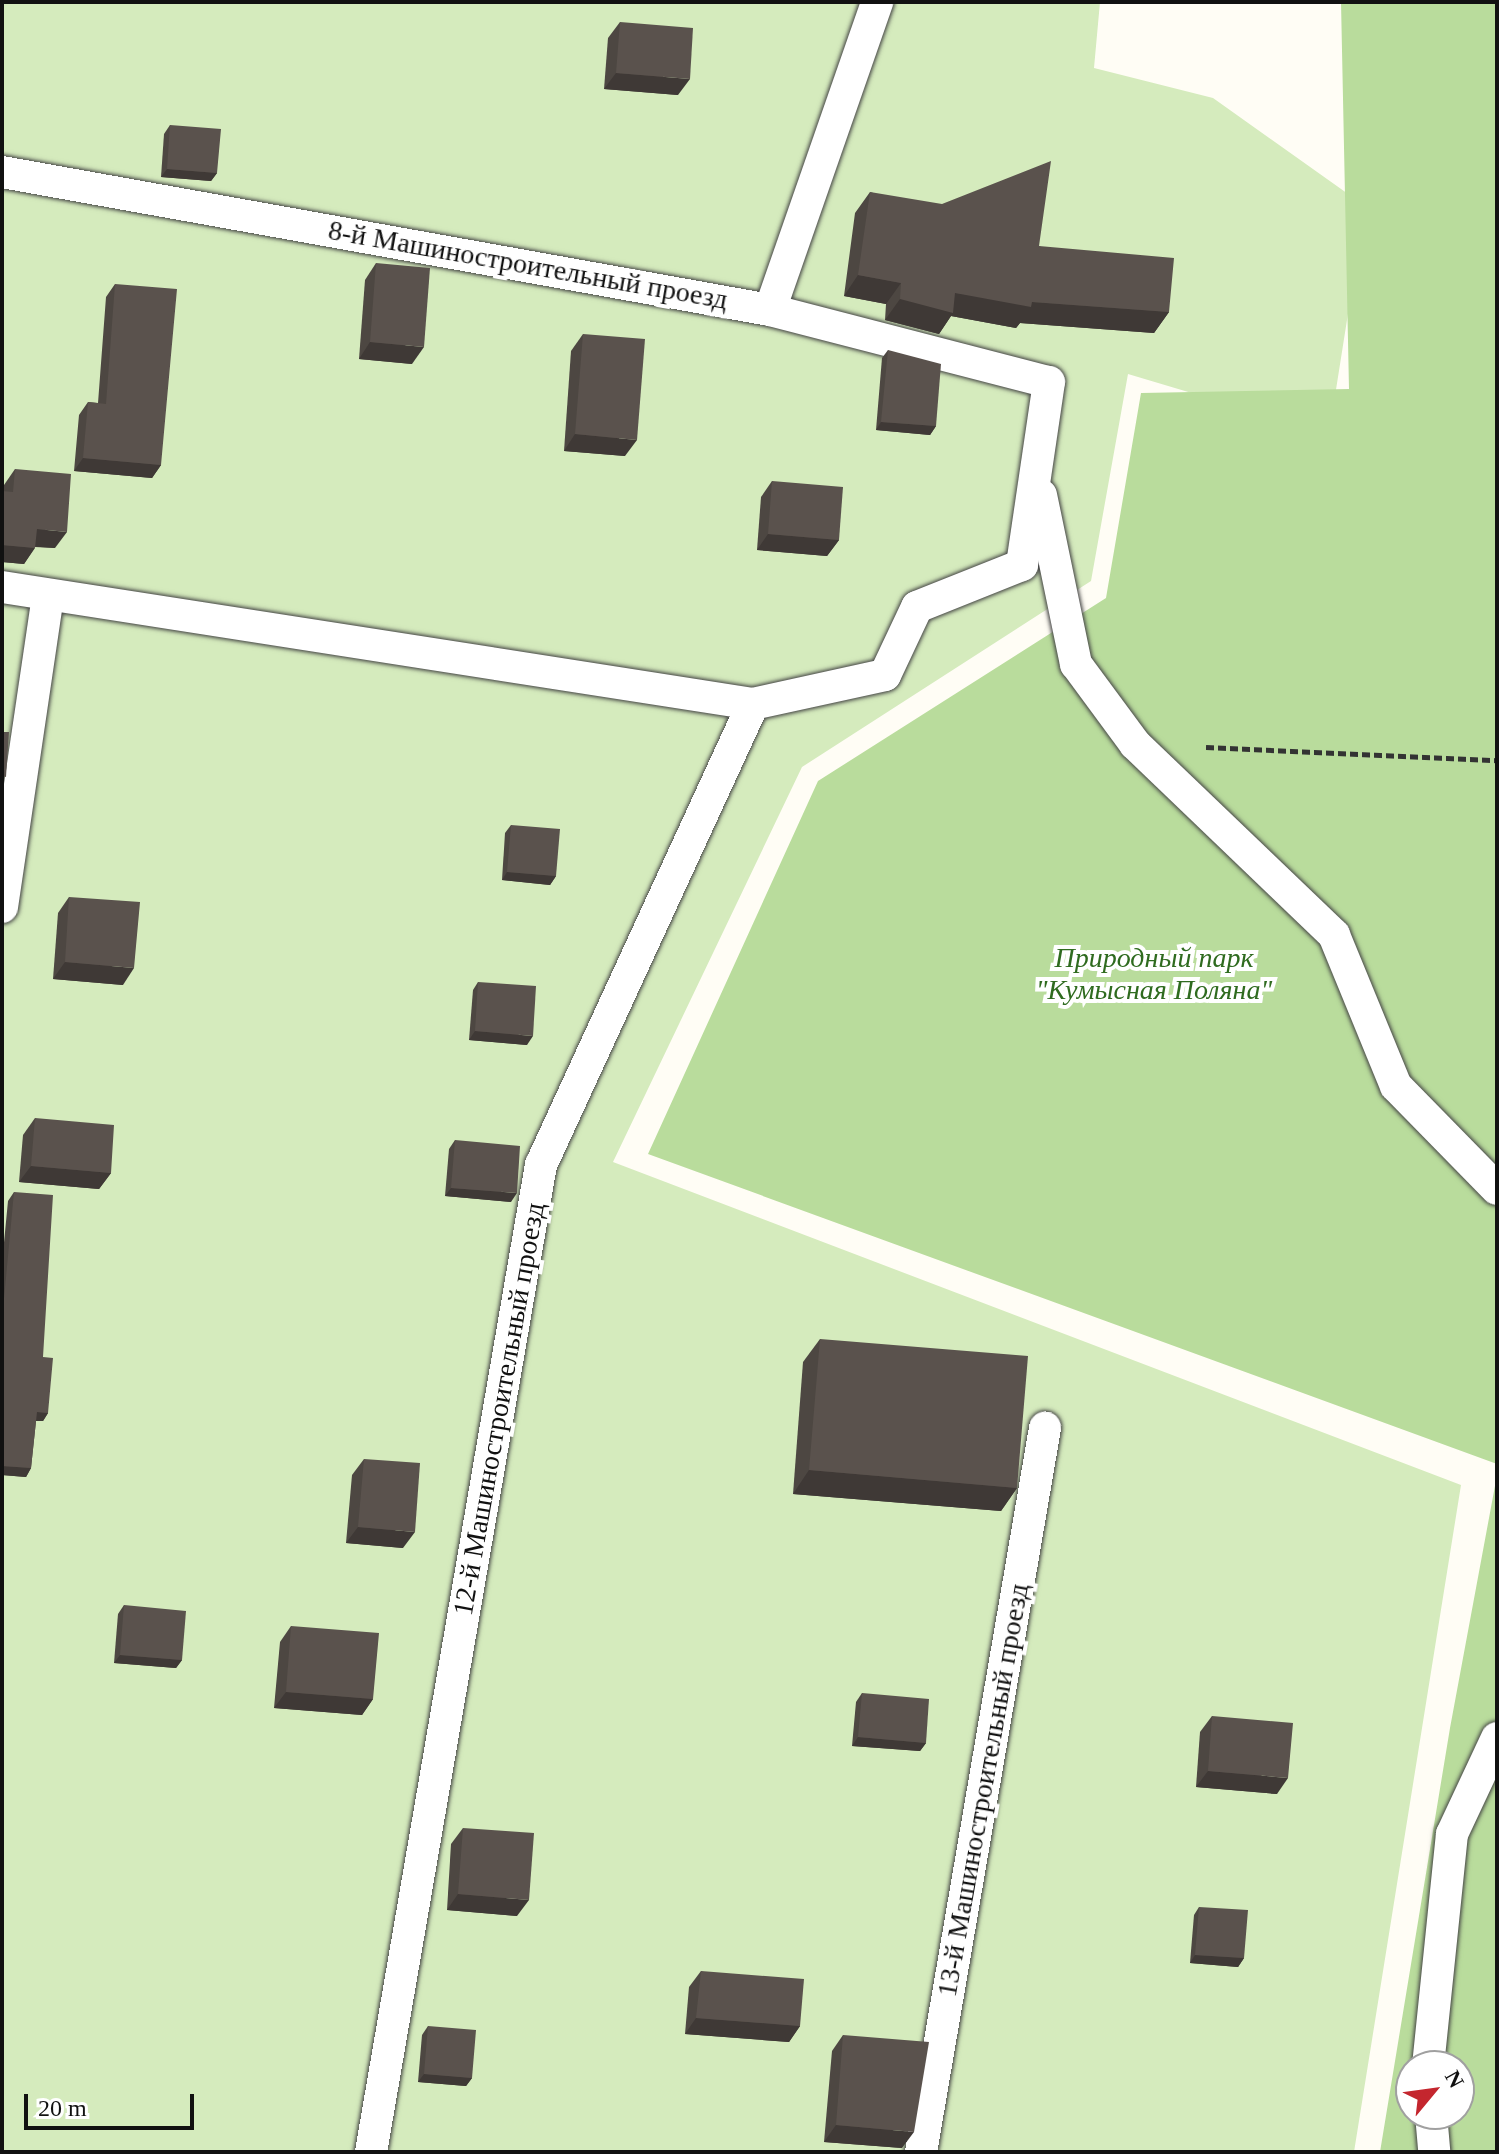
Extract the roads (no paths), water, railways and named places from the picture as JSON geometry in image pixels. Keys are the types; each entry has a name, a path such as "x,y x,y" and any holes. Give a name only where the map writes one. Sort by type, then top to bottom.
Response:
{"lane":[{"path":"770,310 877,2"},
{"name":"8-й Машиностроительный проезд","path":"2,172 770,310 1049,382 1037,476"},
{"path":"2,587 753,704 885,675 917,607 1022,565 1037,476"},
{"path":"1037,476 1076,664 1135,744 1334,935 1396,1086 1497,1189"},
{"path":"2,907 48,595"},
{"name":"12-й Машиностроительный проезд","path":"371,2152 541,1165 753,704"},
{"name":"13-й Машиностроительный проезд","path":"921,2152 1045,1428"},
{"path":"1430,2050 1452,1834 1497,1738"},
{"path":"1432,2130 1434,2152"}],"park label":[{"name":"Природный парк \"Кумысная Поляна\"","path":"1154,974"}]}
